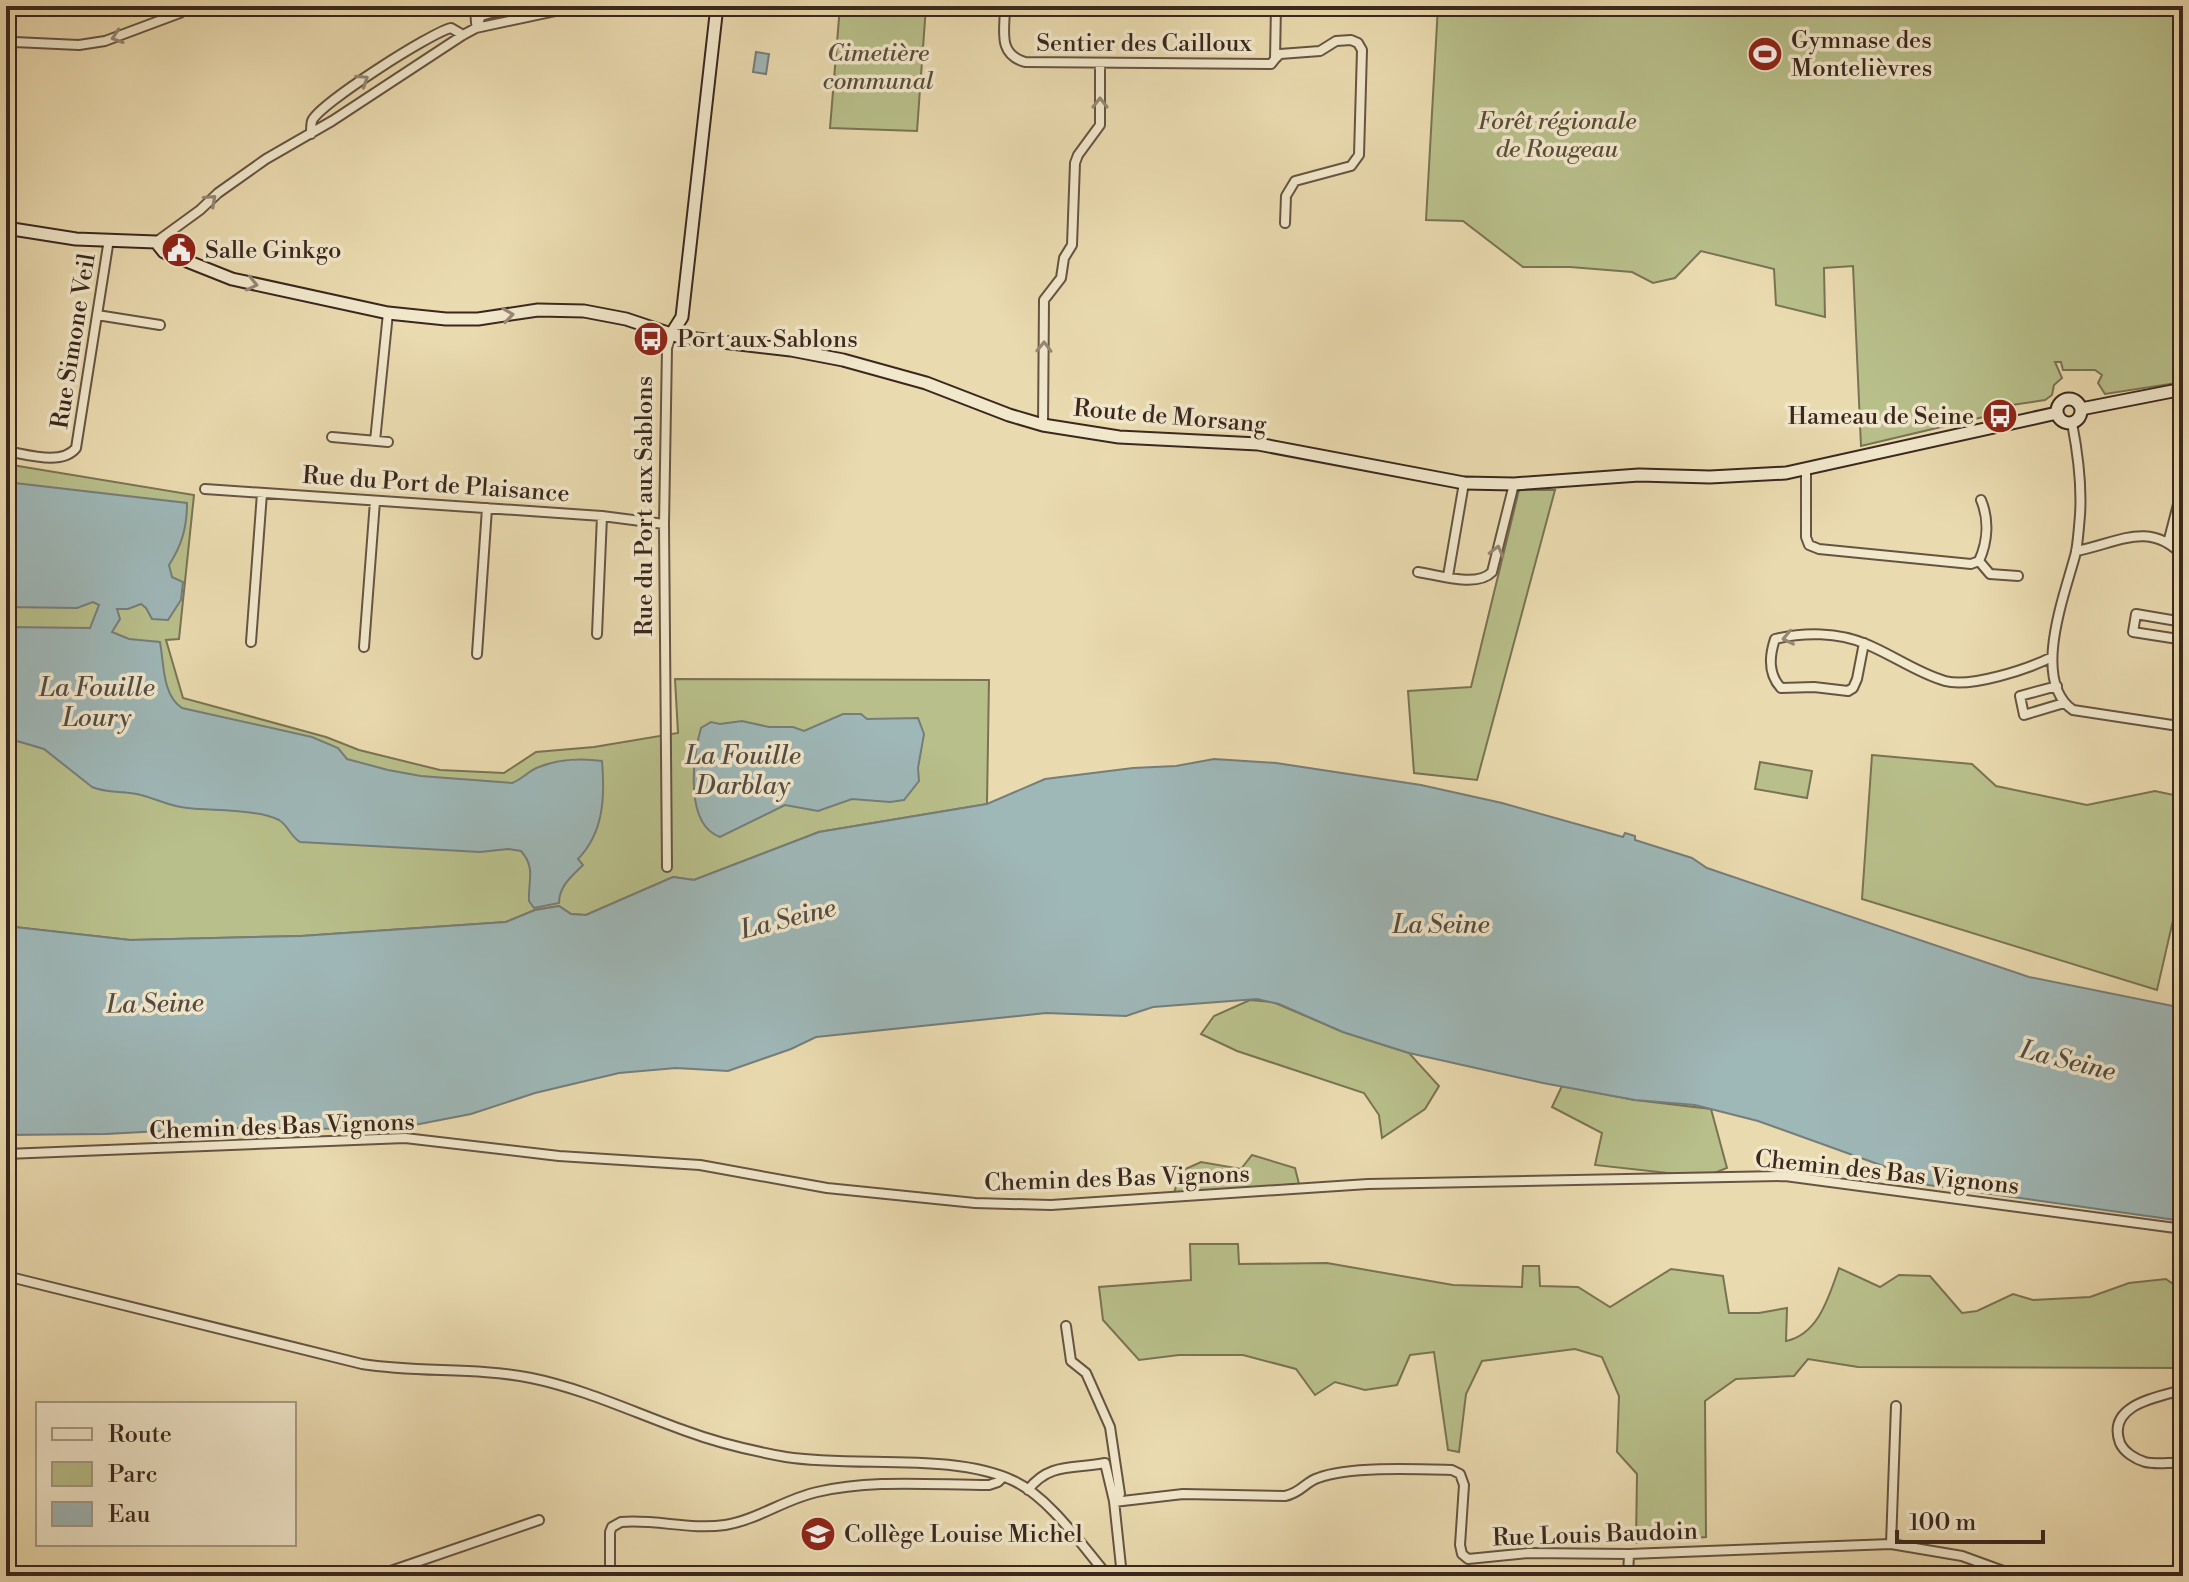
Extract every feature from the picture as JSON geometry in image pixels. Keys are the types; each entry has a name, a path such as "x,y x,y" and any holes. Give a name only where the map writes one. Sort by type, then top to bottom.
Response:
{"street":[{"path":"6,45 14,42 79,45 105,41 180,13 188,6"},
{"path":"475,6 476,28"},
{"path":"476,28 481,16 516,6"},
{"path":"6,228 76,239 156,242 266,159 311,134 463,35 476,28 579,6"},
{"name":"Rue du Port aux Sablons","path":"667,867 664,524 667,348 682,317 717,6"},
{"name":"Sentier des Cailloux","path":"1005,6 1005,48 1016,60 1025,62 1271,64 1275,59 1276,6"},
{"path":"311,134 312,120 353,86 440,30 451,28 463,35"},
{"path":"1275,59 1280,54 1320,51 1343,40 1358,43 1362,50 1357,161 1351,166 1295,181 1286,196 1285,223"},
{"path":"1043,425 1044,300 1061,278 1064,258 1072,245 1075,163 1100,125 1100,63"},
{"name":"Rue Simone Veil","path":"6,451 59,458 69,455 76,448 109,239"},
{"name":"Route de Morsang","path":"156,242 164,252 232,279 388,313 478,319 538,310 584,311 626,319 704,341 791,350 843,360 926,383 1043,425 1119,437 1258,444 1464,483 1514,484 1648,475 1760,475 1806,469 2057,413"},
{"path":"375,441 388,313"},
{"path":"97,315 160,325"},
{"path":"2081,409 2183,389"},
{"path":"2067,399 2078,402 2081,409 2081,416 2072,423 2064,422 2057,413 2058,406 2067,399"},
{"path":"2072,423 2080,483 2076,551 2063,592 2052,657 2057,686 2064,703 2073,710 2172,725"},
{"path":"332,437 388,442"},
{"path":"1806,469 1806,537 1809,545 1819,549 1971,564 1979,561 1984,550 1988,515 1981,500"},
{"path":"1448,576 1464,483"},
{"path":"1418,572 1477,580 1490,574 1514,484"},
{"path":"2168,543 2183,485"},
{"name":"Rue du Port de Plaisance","path":"205,489 602,516 664,524"},
{"path":"251,642 262,493"},
{"path":"364,647 375,501"},
{"path":"477,654 487,508"},
{"path":"597,634 602,516"},
{"path":"2076,551 2129,536 2149,536 2168,543 2183,556"},
{"path":"1979,561 1990,574 2018,576"},
{"path":"2183,622 2136,614 2133,632 2178,639 2183,632"},
{"path":"1864,643 1857,679 1848,691 1814,687 1781,688 1775,681 1770,653 1775,639 1824,635 1864,643 1948,682 1983,679 2052,657"},
{"path":"2057,686 2020,696 2024,715 2064,703"},
{"name":"Chemin des Bas Vignons","path":"6,1154 405,1138 559,1156 700,1165 827,1188 1003,1205 1051,1205 1368,1184 1785,1176 2183,1229"},
{"path":"6,1276 362,1364 398,1370 532,1379 603,1400 690,1433 782,1456 957,1466 1003,1477 1028,1490 1054,1514 1108,1576"},
{"path":"1066,1326 1071,1361 1086,1373 1110,1427 1120,1494 1114,1501"},
{"path":"2183,1390 2137,1404 2119,1422 2118,1435 2122,1447 2130,1455 2145,1462 2183,1463"},
{"path":"1891,1544 1896,1406"},
{"path":"1028,1490 1036,1479 1046,1473 1105,1463 1114,1501 1122,1576"},
{"name":"Rue Louis Baudoin","path":"1114,1501 1183,1494 1285,1496 1300,1491 1318,1478 1329,1476 1389,1469 1452,1470 1460,1474 1464,1485 1460,1545 1462,1554 1468,1559 1528,1553 1629,1554 1891,1544 1962,1556 2017,1576"},
{"path":"610,1576 610,1532 621,1522 693,1527 723,1525 737,1523 801,1496 842,1487 989,1485 1003,1477"},
{"path":"376,1576 539,1520"},
{"path":"1628,1576 1629,1554"},
{"path":"230,1576 247,1572 259,1576"}],"green space":[{"name":"Cimetière communal","path":"840,6 926,6 917,131 830,128"},
{"name":"Forêt régionale de Rougeau","path":"1438,6 2183,6 2183,382 2105,394 2098,383 2102,375 2095,370 2063,370 2061,362 2055,362 2062,378 2054,385 2052,395 2045,400 2005,406 2000,413 1861,446 1853,266 1824,268 1825,317 1776,305 1774,269 1701,251 1675,278 1653,283 1632,272 1523,267 1463,221 1426,220"},
{"path":"6,464 194,495 179,639 166,640 183,698 326,737 359,750 440,770 504,773 536,752 594,747 678,733 675,679 989,680 987,804 819,832 694,880 673,877 586,915 571,914 559,906 535,910 506,922 301,936 130,940 6,926"},
{"path":"1519,490 1555,490 1477,780 1414,773 1408,691 1471,687"},
{"path":"1872,755 1972,764 1996,786 2087,805 2155,791 2183,797 2183,877 2157,990 1862,899"},
{"path":"1760,762 1812,771 1807,798 1755,789"},
{"path":"1250,1000 1273,1002 1343,1032 1409,1053 1439,1086 1425,1109 1382,1138 1379,1115 1364,1093 1237,1051 1201,1034 1214,1016"},
{"path":"1562,1086 1635,1100 1711,1109 1727,1168 1704,1177 1595,1165 1602,1133 1552,1107"},
{"path":"1252,1155 1295,1168 1299,1184 1174,1193 1181,1171 1201,1162 1241,1169"},
{"path":"1190,1244 1238,1244 1239,1264 1327,1263 1453,1285 1522,1287 1523,1266 1539,1266 1540,1286 1578,1287 1610,1307 1671,1269 1723,1276 1729,1313 1759,1313 1787,1308 1786,1341 1807,1331 1815,1322 1827,1302 1839,1268 1880,1287 1899,1275 1930,1276 1962,1313 1977,1311 2013,1294 2033,1300 2090,1297 2129,1283 2166,1279 2183,1291 2183,1368 1858,1367 1808,1359 1794,1376 1736,1379 1705,1401 1706,1537 1636,1543 1637,1474 1617,1452 1619,1396 1602,1357 1575,1349 1482,1361 1466,1394 1459,1452 1448,1450 1434,1352 1410,1355 1397,1385 1365,1390 1335,1382 1315,1395 1296,1369 1243,1355 1179,1355 1139,1360 1103,1320 1099,1287 1191,1280"}],"water":[{"path":"756,52 769,54 766,74 753,72"},
{"name":"La Fouille Loury","path":"6,482 187,503 183,536 169,565 172,577 183,582 181,600 168,620 152,619 141,604 117,609 120,619 112,632 129,639 160,642 167,687 182,708 312,737 338,748 347,759 421,776 512,783 535,768 554,762 579,759 602,761 603,801 598,826 587,849 578,859 583,865 564,886 559,903 534,908 529,901 530,869 521,851 480,852 300,842 282,822 270,816 182,807 135,794 92,787 44,749 17,741 6,730 6,627 90,628 99,605 93,602 77,608 6,607"},
{"name":"La Fouille Darblay","path":"843,714 861,714 867,719 918,718 924,734 919,781 904,800 852,799 818,811 785,805 720,837 709,830 701,819 694,788 701,728 711,722 742,721 804,731"},
{"name":"La Seine","path":"1214,759 1276,763 1421,785 1502,803 1623,837 1625,833 1635,836 1635,840 1692,858 1707,868 2029,977 2183,1008 2183,1221 1928,1185 1758,1121 1695,1105 1635,1100 1543,1083 1409,1053 1343,1032 1279,1004 1257,999 1153,1007 1126,1016 1046,1013 816,1037 728,1071 676,1068 619,1073 535,1093 471,1114 404,1127 216,1128 6,1135 6,926 130,940 301,936 506,922 535,910 559,906 571,914 586,915 673,877 694,880 819,832 987,804 1045,779 1176,766"}],"place":[{"name":"Gymnase des Montelièvres","path":"1765,54"},
{"name":"Salle Ginkgo","path":"179,250"},
{"name":"Port aux Sablons","path":"651,339"},
{"name":"Hameau de Seine","path":"2000,416"},
{"name":"Collège Louise Michel","path":"818,1534"}]}
